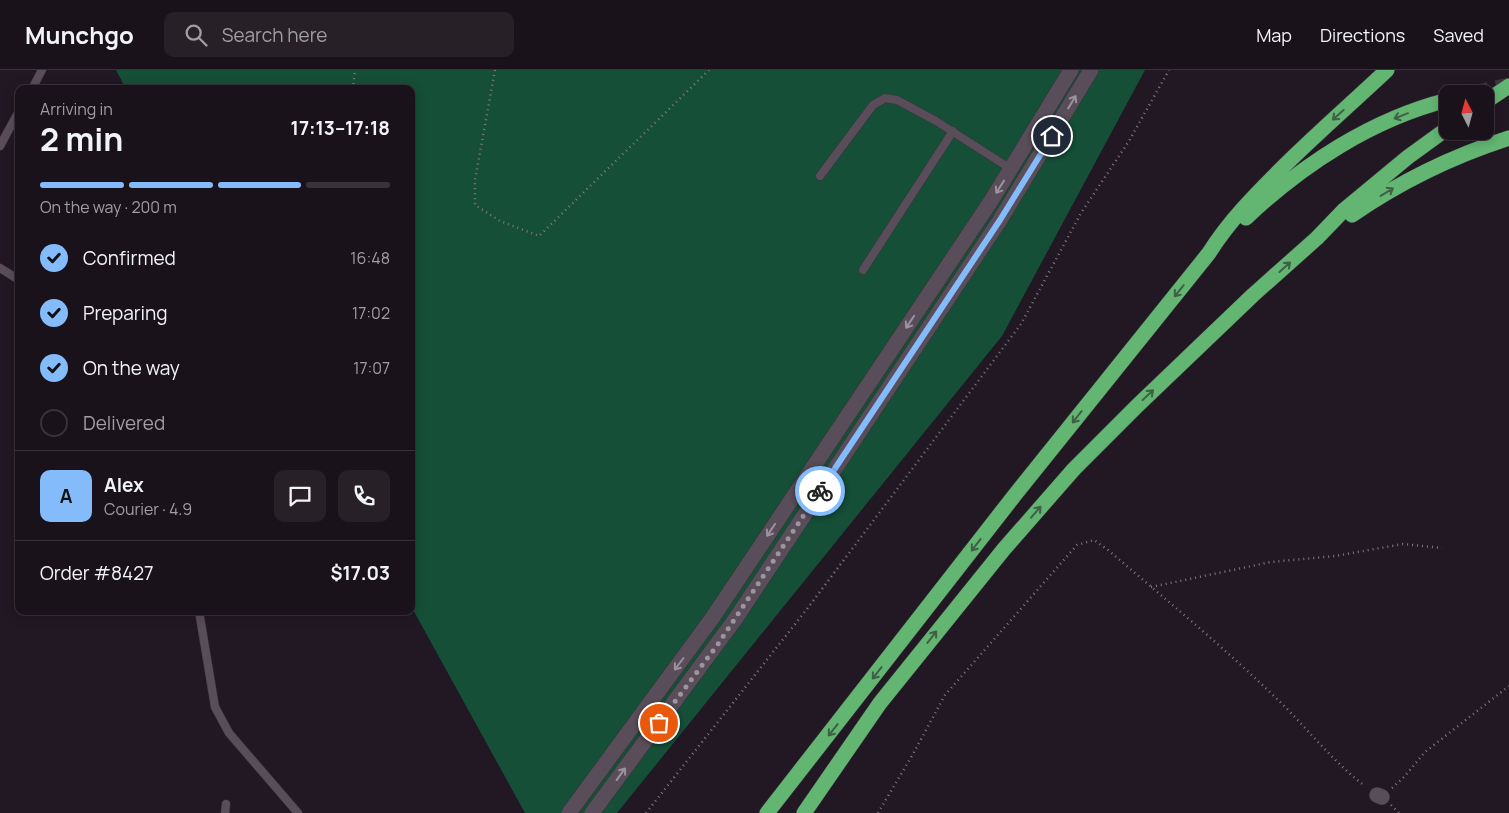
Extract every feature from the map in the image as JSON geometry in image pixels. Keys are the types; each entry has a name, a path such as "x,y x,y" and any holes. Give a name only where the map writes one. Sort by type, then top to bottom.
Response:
{"highway":[{"path":"768,813 1014,496 1210,253 1229,224 1305,145 1387,70"},
{"path":"1494,96 1509,86"},
{"path":"1210,253 1287,182 1338,147 1382,124 1439,103"},
{"path":"804,813 880,703 958,605 1052,494 1106,435 1318,238 1344,210 1408,157 1439,135"},
{"path":"1318,238 1410,178 1467,152 1509,138"}],"street":[{"path":"569,813 689,651 789,503 1011,169 1071,70"},
{"path":"592,813 718,644 1000,220 1092,70"}],"lane":[{"path":"34,85 42,70"},
{"path":"820,176 873,105 885,98 896,100 953,131 1011,169"},
{"path":"0,146 15,118"},
{"path":"0,129 10,127"},
{"path":"863,270 953,131"},
{"path":"0,268 15,277"},
{"path":"789,503 805,514"},
{"path":"200,615 215,707 229,733 298,813"},
{"path":"225,813 226,804"}],"path":[{"path":"353,85 355,70"},
{"path":"495,70 475,180 476,205 500,221 539,236 709,70"},
{"path":"646,813 806,608 1021,324 1080,213 1142,120 1169,70"},
{"path":"878,813 945,695 1077,545 1094,540 1220,646 1279,701 1348,773 1379,796 1404,777 1425,752 1509,686"},
{"path":"1151,587 1271,562 1335,556 1403,544 1442,548"}],"green space":[{"path":"116,70 1145,70 1002,336 617,813 525,813 415,613 415,85 124,85"}],"tunnel":[{"path":"1494,88 1509,85"}],"way so far":[{"path":"659,723 718,644 820,491"}],"route":[{"path":"820,491 1000,220 1052,136"}]}
